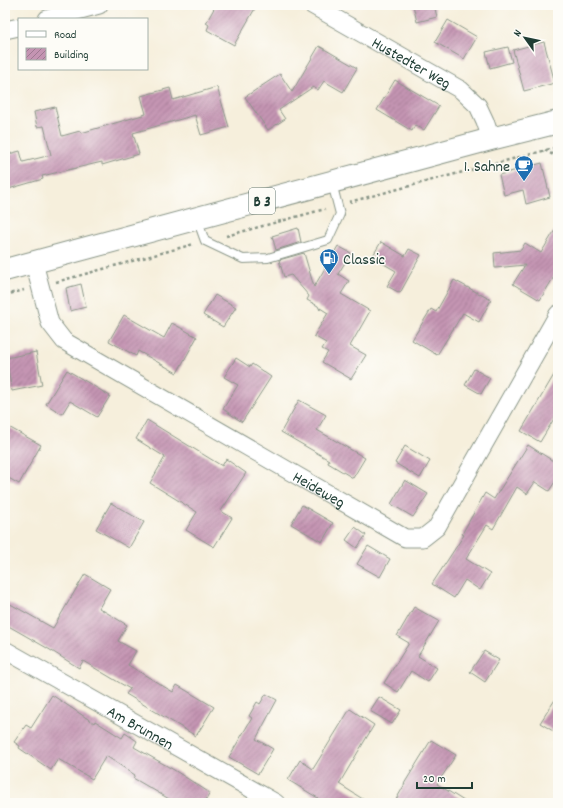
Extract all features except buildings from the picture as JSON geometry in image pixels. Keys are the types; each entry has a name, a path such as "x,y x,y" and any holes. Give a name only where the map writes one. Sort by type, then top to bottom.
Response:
{"main road":[{"name":"B 3","path":"5,270 490,138 549,124"}],"street":[{"path":"52,18 99,5"},
{"name":"Hustedter Weg","path":"312,5 461,90 478,106 485,121 490,138"},
{"path":"5,30 18,27"},
{"name":"Heideweg","path":"34,263 50,323 64,341 405,538 424,538 437,527 558,314"},
{"name":"Am Brunnen","path":"5,650 276,803"}],"lane":[{"path":"196,218 205,242 243,259 268,258 328,240 340,214 332,182"}],"path":[{"path":"40,286 558,147"},
{"path":"545,151 558,158"}],"place":[{"name":"1. Sahne","path":"524,182"},
{"name":"Classic","path":"329,275"}]}
